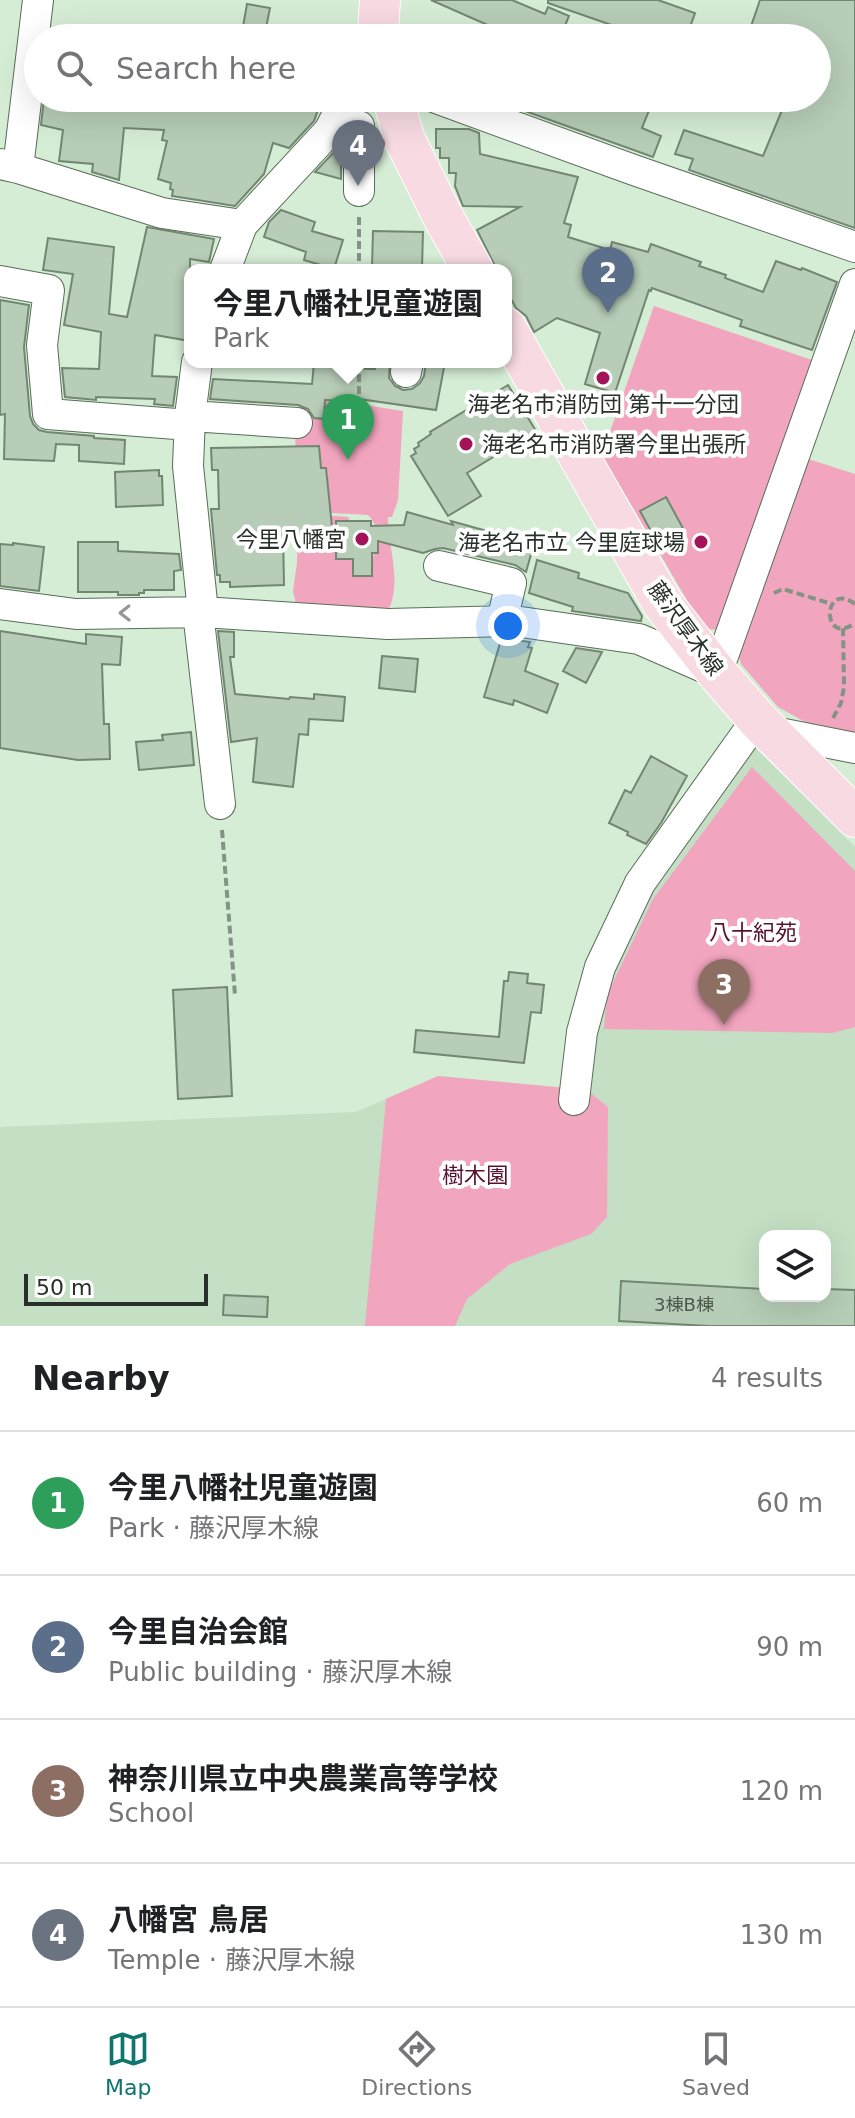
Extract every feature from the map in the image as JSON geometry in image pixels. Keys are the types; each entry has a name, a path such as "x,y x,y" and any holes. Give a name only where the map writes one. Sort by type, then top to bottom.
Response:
{"main road":[{"path":"397,112 404,138 470,264"},
{"name":"藤沢厚木線","path":"513,342 663,604 763,725 855,817"}],"street":[{"path":"34,24 38,0"},
{"path":"24,80 9,166 162,213 242,225"},
{"path":"227,264 242,225 329,131 339,112"},
{"path":"474,112 855,247"},
{"path":"329,131 359,126 359,191"},
{"path":"0,281 49,290 42,345 48,414 297,423"},
{"path":"0,604 76,614 200,612 388,624 514,621 639,639 717,673 855,284"},
{"path":"196,368 188,466 220,804"},
{"path":"439,566 511,583 502,621"},
{"path":"574,1100 582,1032 600,967 640,883 763,725 855,748"}],"path":[{"path":"359,191 359,264"},
{"path":"359,368 359,404"},
{"path":"746,589 770,595 783,589 832,604"},
{"path":"855,604 842,599 832,604 829,612 835,626 843,628 855,623"},
{"path":"822,742 841,703 844,687 843,628"},
{"path":"220,804 235,995"}],"shaded area":[{"path":"754,746 855,847 855,1326 0,1326 0,1127 356,1112 438,1076 586,1090 587,1058 614,946"}],"green space":[{"name":"海老名市立 今里庭球場","path":"654,306 812,360 720,630 704,629 602,455"},
{"path":"300,400 403,411 398,500 392,517 388,517 394,573 393,596 390,607 376,614 296,604 293,591 298,522 317,516 348,517 371,568 377,534 368,515 298,511 295,434"},
{"path":"802,457 855,474 855,736 812,726 778,707 741,664 737,649"},
{"name":"八十紀苑","path":"752,767 855,871 855,1027 832,1033 604,1029 607,995 653,899"},
{"name":"樹木園","path":"438,1076 587,1090 608,1107 607,1217 591,1234 510,1264 467,1299 455,1326 365,1326 386,1099"}],"building":[{"path":"431,0 512,0 545,14 548,7 569,16 566,24 485,24"},
{"path":"548,0 658,0 695,13 691,24 609,24 548,3"},
{"path":"760,0 855,0 855,228 689,170 693,159 675,154 684,130 763,156 781,112 831,112 831,24 752,24"},
{"path":"247,4 270,8 267,24 243,24"},
{"path":"42,112 317,112 314,121 289,148 273,143 264,174 235,206 172,196 171,183 158,179 167,141 162,140 164,130 124,128 119,180 92,172 93,164 59,161 63,130 41,125"},
{"path":"528,112 648,112 642,128 661,136 653,157"},
{"path":"436,129 469,129 479,133 480,154 578,177 564,223 571,225 568,237 610,250 612,242 648,252 651,244 701,262 699,266 763,292 776,261 837,282 812,350 740,326 742,320 652,288 615,393 585,384 600,333 557,318 534,332 526,316 512,301 512,264 494,264 477,230 520,207 463,206 455,186 456,173 449,173 449,158 440,158 440,148 436,148"},
{"path":"335,151 341,152 341,179 315,172"},
{"path":"281,210 315,222 312,231 343,240 336,264 304,260 306,252 264,237 269,222"},
{"path":"147,227 214,239 209,262 190,259 190,264 184,264 184,340 155,335 152,376 177,377 173,406 154,404 155,399 65,397 62,368 99,369 101,332 64,325 73,274 43,270 48,238 114,247 109,314 127,317"},
{"path":"373,231 423,232 422,264 372,264"},
{"path":"0,300 29,305 24,347 33,424 47,432 125,440 124,464 79,461 79,445 56,444 54,461 4,459 5,414 0,415"},
{"path":"314,368 390,368 389,378 403,390 412,389 420,383 425,368 444,368 436,410 345,397 345,401 325,400 324,419 314,418 308,409 298,405 210,399 213,379 312,384"},
{"name":"海老名市消防署今里出張所","path":"508,385 536,431 467,473 481,496 448,516 411,456 416,453 414,449 430,432"},
{"path":"319,446 321,468 326,468 333,537 283,533 284,585 230,587 230,582 220,582 211,509 219,509 218,470 212,470 211,448"},
{"path":"159,470 163,505 116,507 115,472"},
{"path":"666,497 685,532 659,546 640,511"},
{"path":"407,512 534,544 526,572 515,565 443,548 423,553 378,541 378,553 372,553 372,576 353,576 353,559 336,559 336,521 371,521 371,526 404,525"},
{"path":"78,542 118,542 118,551 179,554 181,570 174,571 174,590 144,590 139,595 78,592"},
{"path":"0,544 44,547 39,591 0,586"},
{"path":"537,560 579,573 578,578 628,593 642,616 641,621 572,611 573,607 529,593"},
{"path":"0,631 86,644 86,634 122,637 120,665 102,664 104,724 109,724 110,759 78,760 0,748"},
{"path":"218,631 234,632 234,657 230,657 235,694 289,699 314,699 314,694 345,697 343,721 309,719 308,735 299,734 293,787 253,782 257,738 231,742"},
{"path":"501,640 530,642 528,647 532,648 525,671 558,684 547,713 514,700 513,705 484,697"},
{"path":"576,648 602,652 586,683 563,671"},
{"path":"382,656 418,659 415,692 379,688"},
{"path":"191,732 194,765 139,770 136,742 163,740 162,735"},
{"path":"651,756 687,776 646,844 609,823 625,790 631,793"},
{"path":"509,972 528,974 527,983 544,985 541,1013 531,1012 524,1063 414,1052 416,1030 499,1037 504,981 508,981"},
{"path":"227,987 232,1096 178,1099 173,990"},
{"path":"621,1281 759,1289 759,1302 831,1302 831,1289 855,1290 855,1326 709,1326 619,1321"},
{"path":"224,1295 268,1297 267,1317 223,1315"}],"place":[{"name":"八幡宮 鳥居","path":"358,186"},
{"name":"今里自治会館","path":"608,313"},
{"name":"海老名市消防団 第十一分団","path":"603,378"},
{"name":"海老名市消防署今里出張所","path":"466,444"},
{"name":"今里八幡社児童遊園","path":"348,460"},
{"name":"今里八幡宮","path":"362,539"},
{"name":"海老名市立 今里庭球場","path":"701,542"},
{"name":"神奈川県立中央農業高等学校","path":"724,1025"}]}
